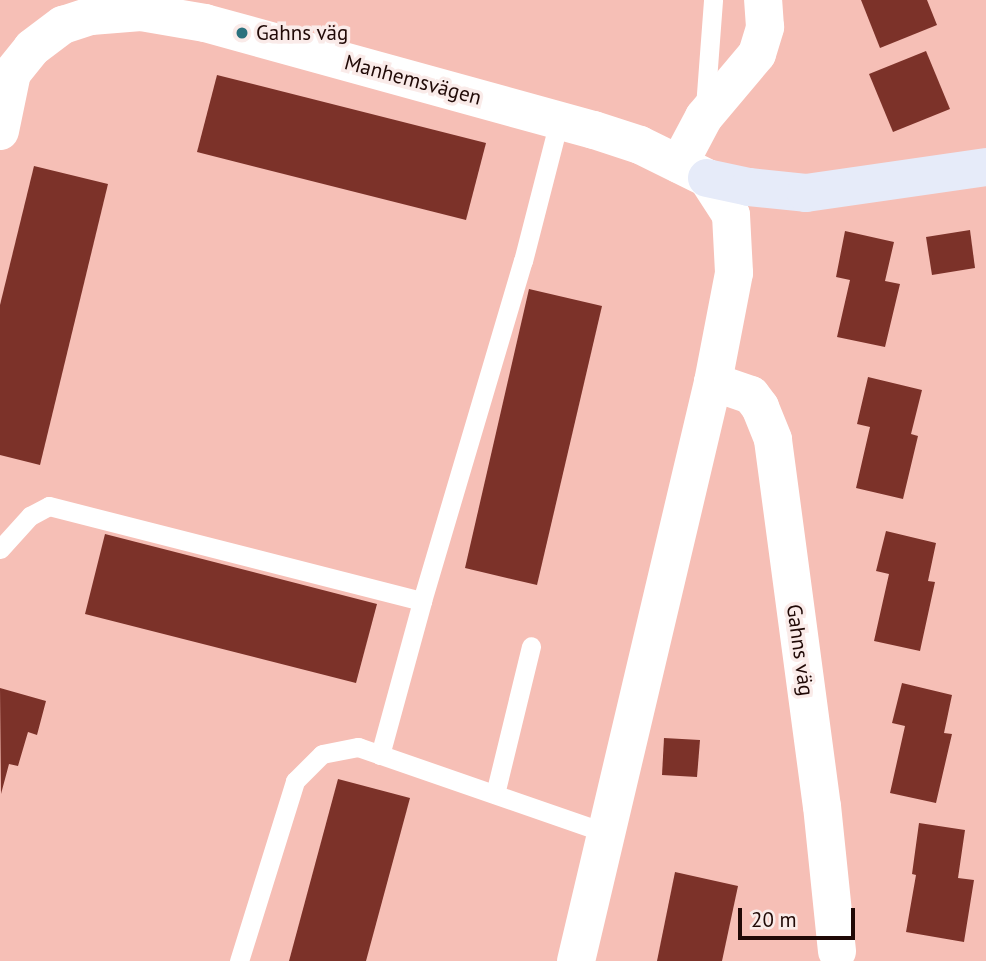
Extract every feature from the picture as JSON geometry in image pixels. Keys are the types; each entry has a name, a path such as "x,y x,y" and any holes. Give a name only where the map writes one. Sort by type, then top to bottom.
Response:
{"street":[{"path":"576,961 713,382 734,273 733,223 693,171 704,117 757,54 765,27 763,0"},
{"name":"Manhemsvägen","path":"0,131 6,71 32,48 63,25 90,16 141,12 205,23 559,121 640,145 693,171 783,192 806,193 986,167"},
{"name":"Gahns väg","path":"713,382 751,395 760,407 773,440 822,806 837,951"}],"lane":[{"path":"704,117 713,0"},
{"path":"380,755 422,601 523,261 559,121"},
{"path":"0,549 30,516 50,506 422,601"},
{"path":"495,794 531,646"},
{"path":"239,961 295,781 322,754 358,747 606,833"}],"building":[{"path":"861,0 927,0 937,25 880,48"},
{"path":"926,51 950,109 893,132 869,74"},
{"path":"217,75 486,143 466,220 197,152"},
{"path":"34,166 108,184 40,465 0,455 0,305"},
{"path":"970,230 975,268 932,275 926,237"},
{"path":"845,231 894,242 885,281 900,284 885,347 837,337 850,280 836,277"},
{"path":"529,289 602,306 537,585 465,568"},
{"path":"868,377 922,390 911,434 918,436 903,499 856,488 870,427 857,424"},
{"path":"886,531 936,543 928,581 935,582 920,651 874,641 889,574 876,571"},
{"path":"105,534 377,604 356,683 85,614"},
{"path":"902,683 952,695 944,733 952,734 936,803 890,793 905,726 892,723"},
{"path":"0,688 46,701 37,735 28,732 18,766 9,764 1,794"},
{"path":"664,738 700,740 697,777 662,775"},
{"path":"338,779 410,798 366,961 289,961"},
{"path":"919,823 965,830 958,878 974,880 964,942 906,932 916,875 912,874"},
{"path":"675,872 738,886 722,961 657,961"}],"place":[{"name":"Gahns väg","path":"242,33"}]}
